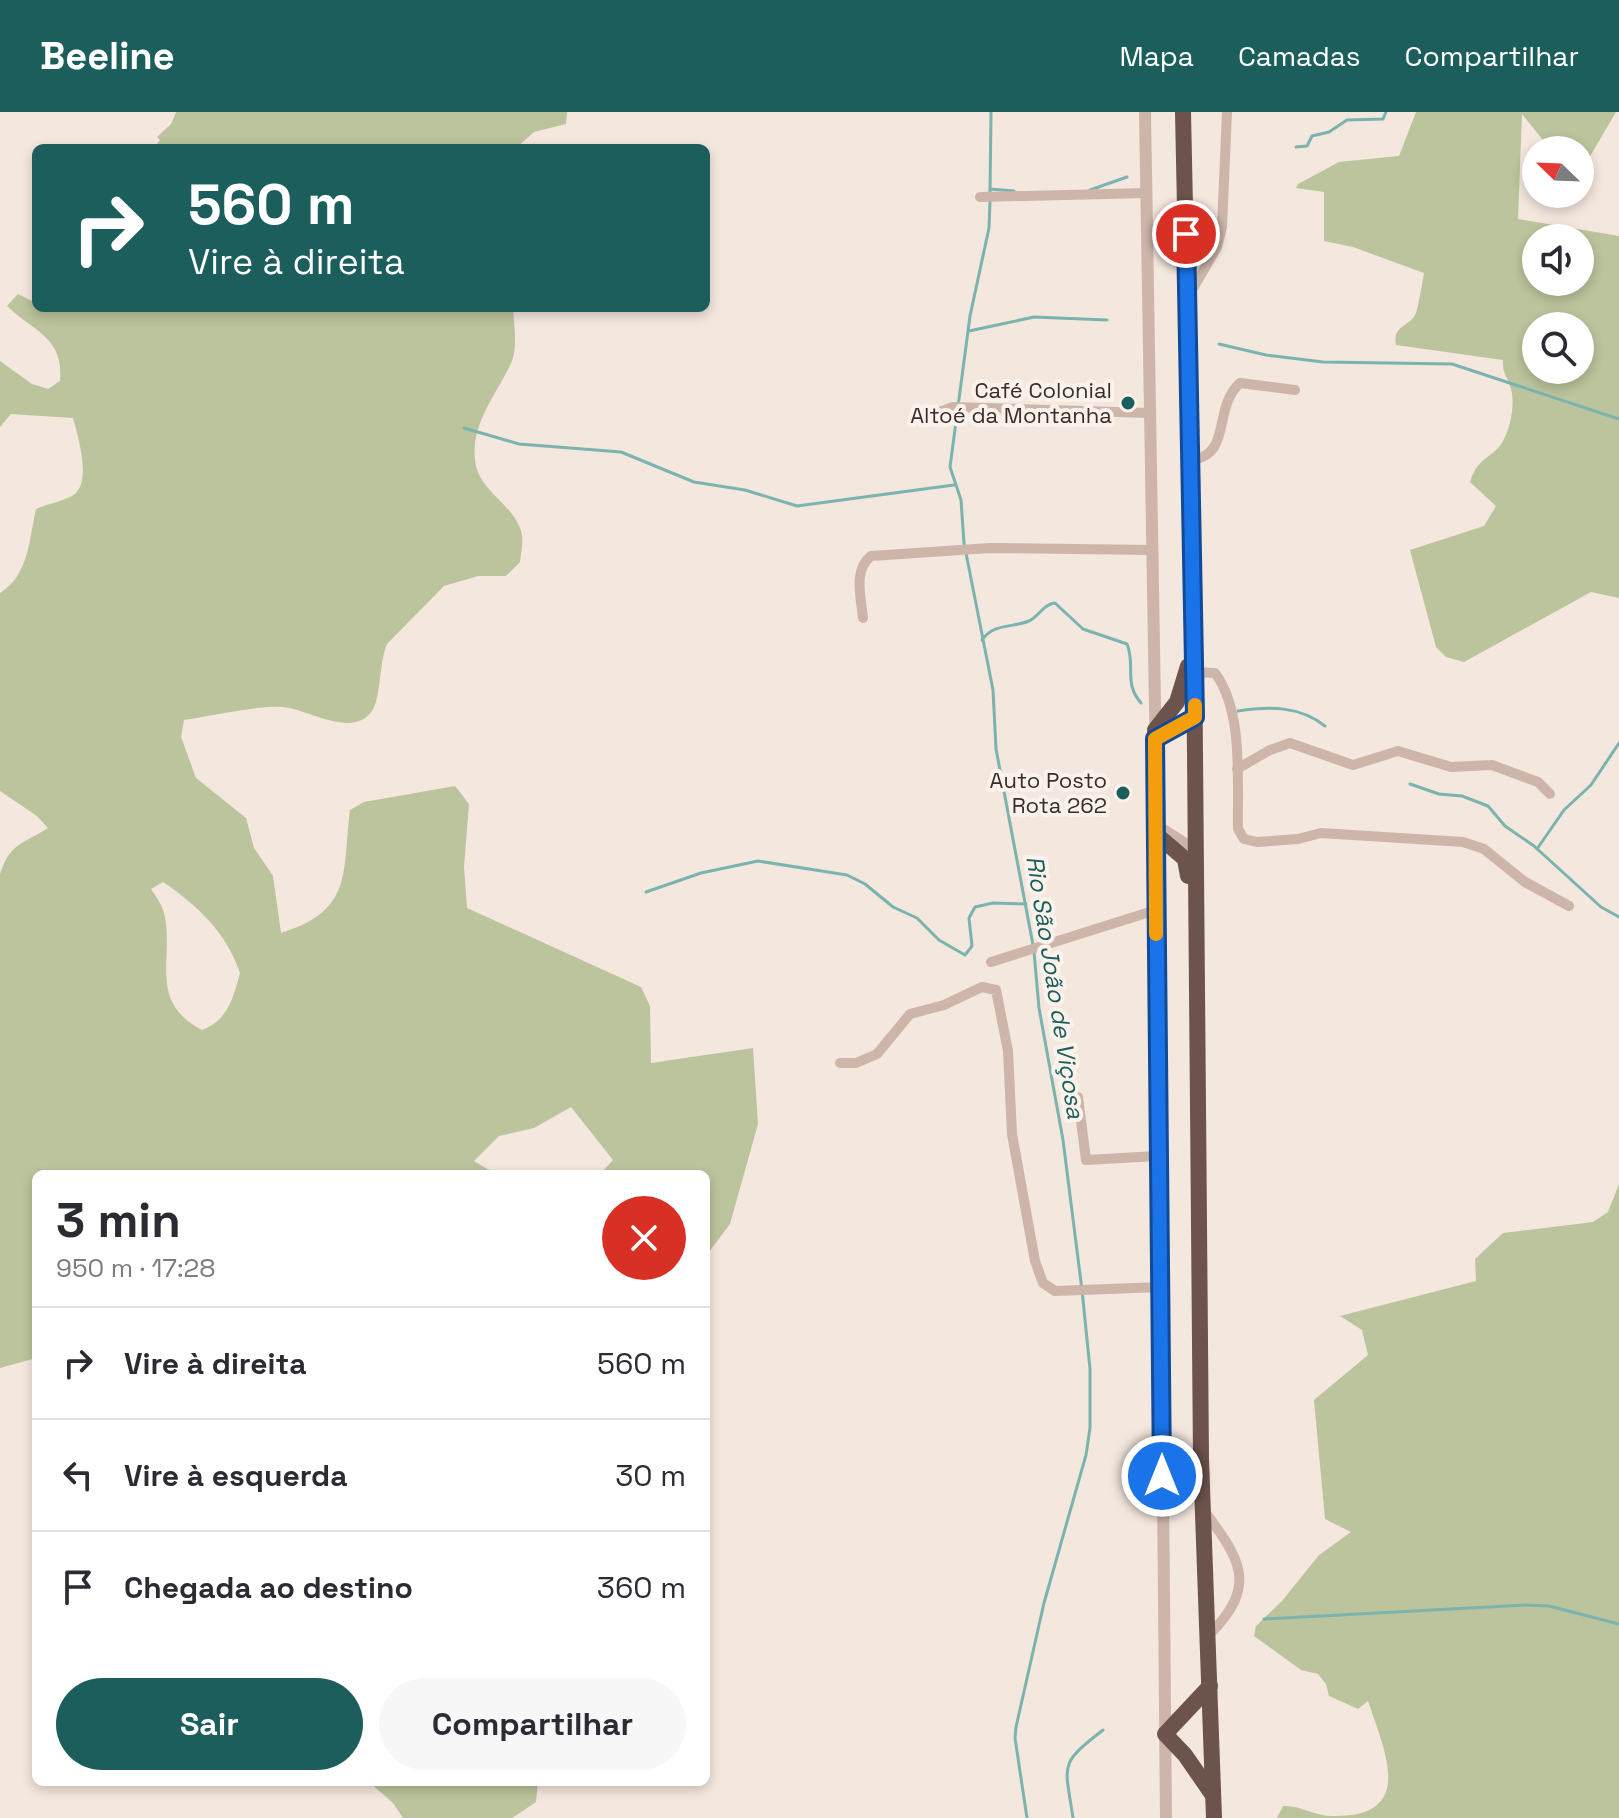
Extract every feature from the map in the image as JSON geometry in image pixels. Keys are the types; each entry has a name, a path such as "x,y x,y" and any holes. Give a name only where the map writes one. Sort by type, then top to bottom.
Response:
{"highway":[{"path":"1186,112 1183,136 1194,637 1203,1508 1214,1818"},
{"path":"1155,734 1177,702 1184,685 1194,637"},
{"path":"1157,830 1185,859 1195,923"},
{"path":"1210,1686 1165,1734 1185,1755 1213,1795"}],"street":[{"path":"1145,112 1157,830 1166,1818"},
{"path":"1187,298 1217,247 1222,227 1227,112"},
{"path":"984,197 1146,193"},
{"path":"1190,460 1204,459 1215,450 1225,406 1232,390 1240,383 1295,390"},
{"path":"928,416 959,407 1150,413"},
{"path":"863,618 859,571 871,556 1046,547 1153,550"},
{"path":"1194,672 1209,670 1220,680 1236,737 1238,829 1249,841 1298,839 1321,833 1463,842 1484,849 1525,882 1569,906"},
{"path":"1155,734 1195,717"},
{"path":"1237,769 1263,753 1290,743 1353,765 1398,751 1451,767 1492,765 1538,782 1550,794"},
{"path":"1157,830 1195,850"},
{"path":"991,962 1156,910"},
{"path":"840,1063 856,1063 877,1054 910,1014 944,1005 982,987 996,990 1008,1051 1012,1134 1035,1261 1047,1287 1055,1291 1162,1287"},
{"path":"1078,1097 1086,1160 1158,1156"},
{"path":"1203,1508 1227,1541 1241,1574 1236,1597 1209,1635"}],"green space":[{"path":"176,112 567,112 566,124 534,132 520,144 157,144 160,140 157,137 171,124"},
{"path":"1416,112 1616,112 1594,150 1594,136 1540,136 1522,114 1518,219 1548,224 1522,224 1522,296 1594,296 1594,232 1619,236 1619,598 1591,592 1464,662 1446,657 1436,647 1410,550 1484,526 1496,506 1470,482 1478,466 1496,450 1509,428 1512,408 1510,385 1503,360 1396,345 1399,330 1416,313 1424,273 1353,247 1324,241 1324,192 1296,188 1339,162 1399,156"},
{"path":"18,294 32,301 32,312 513,312 513,357 485,412 475,451 479,475 512,514 521,531 520,562 506,576 478,576 444,586 387,644 375,705 363,719 342,723 283,707 261,708 184,720 181,737 196,778 246,818 254,848 273,876 281,933 305,924 333,901 344,871 350,810 364,802 455,786 469,804 464,867 467,908 641,987 650,1006 651,1063 753,1048 758,1124 730,1224 710,1251 710,1170 604,1170 613,1160 571,1107 534,1128 499,1136 474,1161 489,1170 32,1170 32,1359 0,1368 0,874 13,850 48,828 37,816 0,791 0,593 17,577 22,567 36,509 72,496 82,482 83,471 73,418 11,414 0,427 0,361 32,384 48,389 60,381 60,366 52,344 7,306","holes":["163,882 199,910 227,945 240,973 224,1014 202,1030 186,1019 169,994 165,917 151,889"]},
{"path":"1619,1184 1619,1818 1277,1818 1283,1806 1326,1816 1359,1814 1376,1806 1385,1793 1388,1778 1386,1759 1368,1701 1358,1709 1329,1696 1326,1684 1318,1674 1301,1670 1254,1636 1256,1626 1282,1601 1319,1555 1351,1532 1325,1519 1314,1400 1368,1355 1362,1330 1340,1316 1476,1281 1475,1259 1503,1233 1593,1222 1608,1212"},
{"path":"374,1786 538,1786 536,1802 512,1818 403,1818 393,1803"}],"waterway":[{"name":"Rio São João de Viçosa","path":"990,193 991,112"},
{"path":"1296,147 1307,146 1312,136 1329,132 1347,120 1383,119 1386,112"},
{"path":"1090,190 1127,177"},
{"path":"990,189 1014,191"},
{"name":"Rio São João de Viçosa","path":"990,201 989,228 970,316 950,467 961,500 964,543 993,690 996,749 1033,945"},
{"path":"969,331 1034,317 1107,320"},
{"path":"1219,344 1266,355 1323,362 1452,364 1619,419"},
{"path":"464,428 519,444 621,452 694,482 745,490 797,506 954,485"},
{"path":"982,640 998,628 1029,621 1055,603 1083,629 1127,644 1132,688 1141,703"},
{"path":"1238,711 1284,709 1315,719 1325,726"},
{"path":"1537,849 1564,810 1591,785 1619,743"},
{"path":"1410,784 1439,794 1462,796 1488,806 1505,826 1534,846 1601,907 1619,917"},
{"path":"646,892 701,873 758,861 847,875 865,884 893,907 917,918 939,940 965,955 972,946 969,918 975,907 993,903 1026,904"},
{"name":"Rio São João de Viçosa","path":"1027,1818 1016,1727 1044,1603 1086,1455 1090,1428 1090,1369 1082,1290 1063,1140 1039,1008 1034,952"},
{"path":"1264,1619 1525,1605 1549,1606 1619,1624"},
{"path":"1073,1818 1068,1766 1078,1751 1103,1730"}],"slow traffic":[{"path":"1156,934 1155,739 1195,717 1195,705"}],"place":[{"name":"Café Colonial Altoé da Montanha","path":"1128,403"},
{"name":"Auto Posto Rota 262","path":"1123,793"}],"route":[{"path":"1162,1476 1155,739 1195,717 1186,234"}]}
